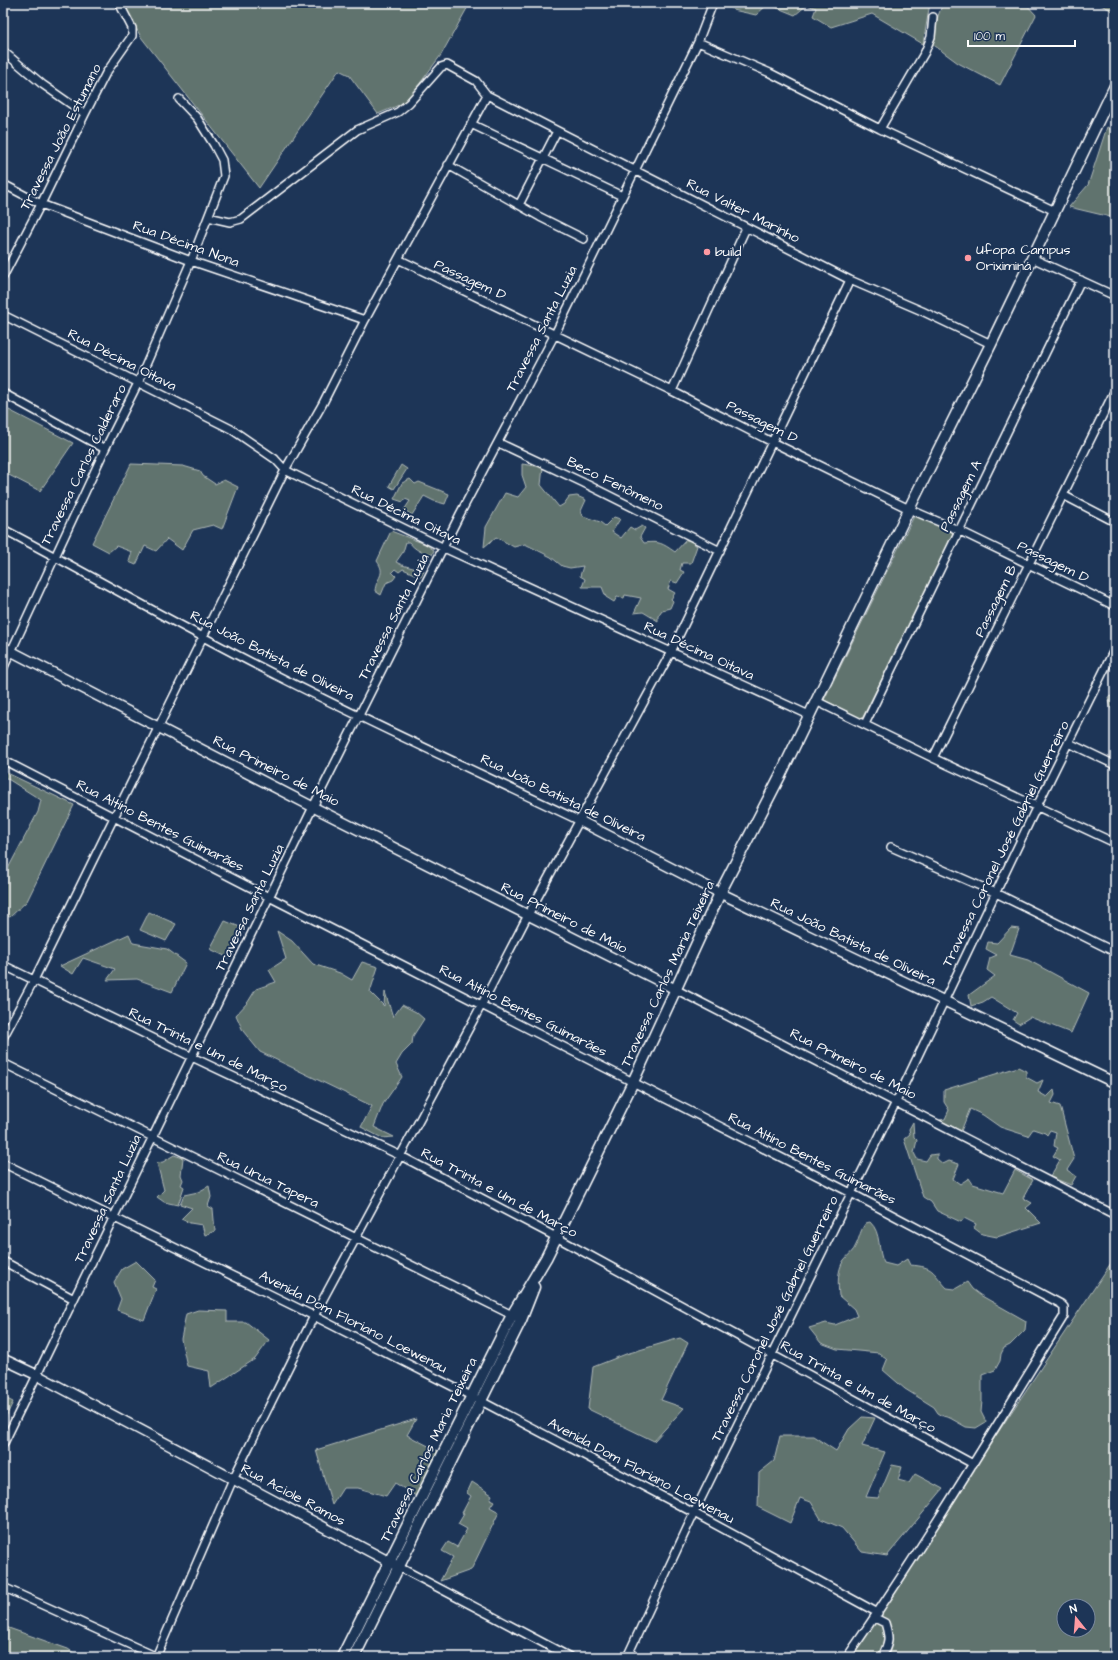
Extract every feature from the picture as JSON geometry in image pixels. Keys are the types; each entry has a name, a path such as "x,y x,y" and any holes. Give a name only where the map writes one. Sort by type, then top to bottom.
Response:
{"main road":[{"name":"Travessa Carlos Maria Teixeira","path":"354,1657 399,1567 516,1317 633,1082 720,893 991,344 1115,86"},
{"name":"Travessa Carlos Maria Teixeira","path":"342,1657 389,1562 477,1399"}],"street":[{"name":"Travessa João Estumano","path":"3,277 42,204 106,73 133,33 132,28 119,3"},
{"name":"Travessa Santa Luzia","path":"3,1445 313,807 444,548 555,334 698,42 713,3"},
{"path":"880,129 925,52 931,37 933,17"},
{"path":"698,42 770,73 880,129 1054,211"},
{"path":"3,51 42,84 85,114"},
{"path":"3,1038 34,980 158,726 204,638 285,470 322,405 365,320 487,95 476,80 450,66 443,65 409,103 398,112 357,130 241,218 230,222 208,217"},
{"name":"Rua Valter Marinho","path":"487,95 850,280 991,344"},
{"name":"Travessa Carlos Calderaro","path":"3,668 105,448 138,383 191,261 224,176 222,160 197,118 179,99"},
{"path":"471,124 622,196"},
{"path":"518,205 557,131"},
{"path":"448,165 518,205 584,239"},
{"name":"Rua Décima Nona","path":"3,184 42,204 191,261 365,320"},
{"path":"672,391 746,228"},
{"path":"1032,258 1115,296"},
{"name":"Passagem D","path":"398,259 672,391 909,509 958,530 1115,606"},
{"path":"3,1587 156,1657 232,1479 314,1316 401,1156 528,915 671,652 850,280"},
{"name":"Passagem A","path":"865,724 958,530 1081,280"},
{"name":"Rua Décima Oitava","path":"3,315 231,429 275,459 285,470 444,548 809,715"},
{"name":"Passagem B","path":"933,758 1115,390"},
{"path":"3,394 105,448"},
{"name":"Beco Fenômeno","path":"499,443 584,483 720,551"},
{"path":"1063,495 1115,522"},
{"name":"Rua João Batista de Oliveira","path":"3,529 204,638 359,716 580,821 720,893 1115,1083"},
{"name":"Rua Primeiro de Maio","path":"3,647 313,807 676,990 1113,1214"},
{"name":"Travessa Coronel José Gabriel Guerreiro","path":"627,1657 694,1513 896,1102 1037,806 1070,743 1115,648"},
{"path":"816,701 933,758 1115,843"},
{"path":"1070,743 1115,765"},
{"name":"Rua Altíno Bentes Guimarães","path":"3,760 851,1193 1061,1304 1064,1307 1064,1316 973,1464"},
{"path":"891,847 996,893 1115,952"},
{"name":"Rua Trinta e Um de Março","path":"3,965 401,1156 556,1237 973,1464"},
{"name":"Rua Urua Tapera","path":"3,1063 516,1317"},
{"name":"Avenida Dom Floriano Loewenau","path":"3,1163 314,1316 477,1399 694,1513 876,1615 885,1624 889,1636 888,1645 882,1657"},
{"path":"3,1262 74,1299"},
{"name":"Rua Aciole Ramos","path":"3,1359 37,1375 570,1657"},
{"path":"847,1657 876,1615 973,1464"}],"green space":[{"path":"122,3 470,3 441,55 406,102 378,114 349,75 339,70 259,188 141,37"},
{"path":"727,3 930,3 923,44 872,14 831,27 813,16 816,8 807,5 795,15 768,4 756,15 733,10"},
{"path":"943,3 1025,3 1036,15 1000,85 958,63 931,43"},
{"path":"1097,3 1115,3 1115,12"},
{"path":"1107,127 1115,130 1115,218 1069,207 1088,185"},
{"path":"3,407 73,443 40,491 3,472"},
{"path":"131,464 183,466 200,471 203,476 215,484 224,480 238,487 222,529 213,525 193,530 182,550 167,539 156,551 145,546 136,565 129,562 132,552 116,546 109,552 92,543"},
{"path":"522,464 543,467 541,485 559,507 564,504 569,497 577,496 586,500 581,511 583,516 600,522 605,526 614,517 620,519 612,532 621,538 630,527 635,530 642,526 645,528 640,537 644,543 660,543 675,552 686,540 689,540 697,546 691,563 682,563 680,570 684,572 677,583 671,581 668,589 675,593 671,599 673,601 670,608 662,610 658,616 658,621 643,612 634,613 641,598 625,595 624,598 617,597 614,602 606,597 602,587 582,587 585,579 580,576 583,566 570,568 562,566 551,557 525,544 514,547 496,537 484,547 486,527 505,493 518,497 526,487 522,475"},
{"path":"401,465 407,469 394,489 389,486"},
{"path":"410,479 415,484 419,482 449,494 445,504 424,496 412,515 404,510 410,501 405,499 403,502 394,499 402,483"},
{"path":"915,514 954,532 862,719 824,700"},
{"path":"391,531 425,544 434,550 432,555 425,553 416,549 409,542 406,542 403,552 396,562 424,571 421,577 403,569 399,572 395,569 392,572 396,576 393,580 386,583 381,595 375,591 381,573 380,566 377,561"},
{"path":"1115,695 1115,722 1108,697"},
{"path":"3,771 74,805 27,901 10,917 3,915 3,876 38,812 41,800 3,776"},
{"path":"149,912 176,924 166,941 140,930"},
{"path":"225,921 245,929 229,958 210,949"},
{"path":"1011,928 1019,929 1010,955 1028,960 1089,993 1071,1033 1030,1017 1019,1024 1013,1020 1017,1013 991,997 983,1002 971,1006 969,995 995,976 987,970 990,958 997,955 986,949 988,942 997,943"},
{"path":"277,931 292,941 313,964 340,973 352,980 362,962 378,967 370,992 384,1006 385,992 393,1017 402,1005 416,1012 424,1019 413,1036 412,1044 402,1054 396,1064 402,1077 383,1104 374,1127 394,1137 382,1138 361,1127 372,1106 260,1052 243,1031 236,1015 248,1002 256,989 276,982 269,970 286,959"},
{"path":"129,934 133,943 167,949 186,963 172,992 137,979 107,980 115,969 83,958 73,974 60,966"},
{"path":"1018,1067 1026,1071 1026,1077 1037,1083 1043,1080 1038,1092 1047,1097 1054,1090 1055,1095 1051,1103 1060,1106 1074,1159 1067,1170 1076,1176 1071,1185 1050,1177 1060,1160 1053,1156 1058,1148 1054,1146 1056,1132 1050,1130 1047,1135 1033,1129 1028,1136 1000,1127 983,1115 970,1109 961,1131 940,1120 945,1119 949,1110 944,1102 944,1090"},
{"path":"913,1122 914,1137 917,1140 914,1153 917,1159 926,1161 930,1155 937,1154 937,1159 943,1164 949,1161 959,1164 953,1179 960,1184 969,1178 973,1184 1003,1193 1015,1170 1033,1180 1023,1198 1032,1203 1026,1208 1041,1223 997,1237 982,1234 974,1228 976,1224 964,1218 961,1222 937,1211 931,1202 923,1197 904,1139 910,1134 909,1129"},
{"path":"174,1155 183,1158 181,1175 183,1180 181,1185 184,1187 178,1205 164,1202 157,1197 164,1190 157,1163 163,1162"},
{"path":"209,1186 211,1197 208,1206 213,1209 215,1231 205,1235 202,1225 190,1223 181,1219 192,1208 180,1204 184,1195 198,1192"},
{"path":"870,1222 876,1231 884,1263 896,1266 907,1259 910,1265 924,1267 932,1271 947,1288 955,1289 967,1282 972,1289 980,1295 1026,1321 1025,1330 1010,1345 1004,1348 1000,1361 995,1370 982,1375 981,1412 986,1422 976,1428 966,1427 950,1418 943,1416 938,1413 934,1407 905,1389 883,1370 887,1360 879,1353 837,1349 821,1343 809,1328 826,1323 835,1325 857,1316 854,1309 839,1296 839,1273 844,1260 855,1247 864,1226 866,1223"},
{"path":"1115,1257 1115,1657 848,1657"},
{"path":"136,1261 155,1280 152,1287 156,1289 144,1320 117,1310 121,1299 114,1282 122,1269"},
{"path":"198,1310 227,1311 227,1322 246,1322 269,1340 255,1359 211,1388 209,1371 187,1366 181,1339 186,1314"},
{"path":"680,1338 688,1343 661,1400 684,1408 654,1441 588,1409 593,1367 626,1354"},
{"path":"3,1397 13,1402 4,1421 3,1420"},
{"path":"862,1417 875,1418 862,1446 885,1452 866,1497 878,1498 892,1465 902,1467 898,1480 909,1483 915,1474 943,1489 887,1556 862,1552 842,1528 821,1519 811,1502 800,1498 790,1523 758,1507 759,1473 774,1461 780,1436 813,1436 836,1451 849,1429"},
{"path":"416,1419 407,1435 442,1453 416,1496 395,1483 386,1496 358,1488 343,1488 332,1505 316,1450"},
{"path":"472,1482 492,1495 490,1499 494,1501 490,1507 499,1512 471,1570 440,1581 453,1557 442,1551 448,1542 457,1547 467,1529 458,1524 464,1514 462,1513 471,1496 467,1493"},
{"path":"3,1626 68,1649 80,1657 3,1657"}],"place":[{"name":"build","path":"707,252"},
{"name":"Ufopa Campus Oriximiná","path":"968,258"}]}
